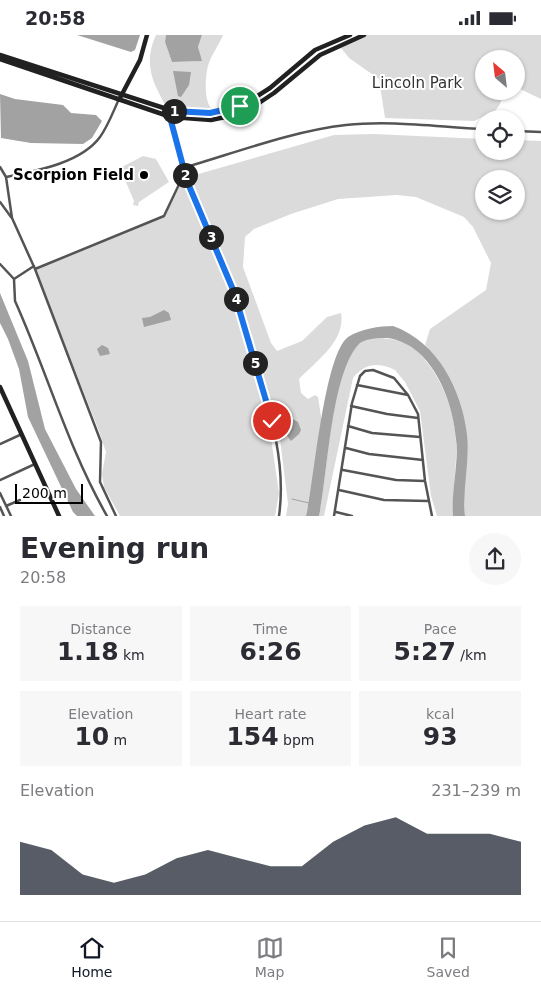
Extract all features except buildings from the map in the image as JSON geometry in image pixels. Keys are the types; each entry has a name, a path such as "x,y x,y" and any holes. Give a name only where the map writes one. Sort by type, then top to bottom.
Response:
{"main road":[{"path":"120,97 140,60 147,35"},
{"path":"0,59 120,97 173,111 210,113 246,103 270,89 315,50 350,35"},
{"path":"0,55 171,117 211,120 244,111 266,99 308,63 364,35"},
{"path":"343,38 346,44"},
{"path":"0,387 58,516"}],"street":[{"path":"6,177 50,168 92,145 102,135 120,97"},
{"path":"173,111 171,117 184,174 234,292 272,421 281,480 282,495 279,516"},
{"path":"183,168 307,132 344,125 388,124 475,129"},
{"path":"525,131 541,132"},
{"path":"0,167 6,177 12,218"},
{"path":"14,279 35,267 164,216 184,174"},
{"path":"0,202 12,218 35,267 102,442 100,482 116,516"},
{"path":"0,264 14,279 15,301 46,375 58,411 88,479 107,516"},
{"path":"334,516 343,470 351,406 357,385 364,372 373,370 394,378 408,395 418,418 425,481 432,516"},
{"path":"357,385 408,395"},
{"path":"351,406 387,414 418,418"},
{"path":"348,426 372,433 420,437"},
{"path":"0,444 22,434"},
{"path":"346,448 369,454 423,460"},
{"path":"0,479 35,464"},
{"path":"343,470 396,480 425,481"},
{"path":"339,490 384,500 428,501"},
{"path":"0,493 11,516"},
{"path":"6,506 20,500"},
{"path":"0,507 4,516"},
{"path":"336,512 352,516"}],"green space":[{"path":"156,35 166,35 165,42 172,62 201,61 198,47 202,35 223,35 209,62 207,71 206,94 211,108 189,109 164,103 153,78 150,62 152,45"},
{"name":"Lincoln Park","path":"367,35 541,35 541,99 525,91 525,50 475,50 475,100 501,100 496,110 475,110 474,121 385,118 379,79 349,58 341,48"},
{"path":"373,134 475,139 475,160 525,160 525,140 541,141 541,516 465,516 465,446 461,407 455,388 443,367 425,345 430,329 486,290 491,263 473,227 464,217 416,197 397,195 338,199 291,214 254,229 245,237 243,267 271,343 277,351 302,341 327,317 341,313 339,333 334,341 321,358 299,379 301,393 308,399 315,395 318,397 322,423 306,516 286,516 288,504 280,439 268,418 279,493 275,516 120,516 104,487 102,474 106,452 99,431 35,269 165,216 181,184 195,175 334,135"},
{"name":"Scorpion Field","path":"143,156 156,159 169,182 139,202 138,206 133,205 134,201 120,168"},
{"path":"381,338 403,342 425,359 442,386 448,400 456,443 453,516 437,516 431,496 420,411 405,382 395,370 372,365 362,369 353,378 324,516 319,516 335,403 347,362 358,344 367,339"}],"shaded area":[{"path":"77,35 140,35 135,50 131,52"},
{"path":"166,35 202,35 198,47 202,61 172,62 165,42"},
{"path":"173,71 191,72 189,85 181,97 178,96"},
{"path":"0,94 15,99 63,105 71,113 96,115 102,121 92,138 83,144 31,143 1,138"},
{"path":"0,293 28,361 45,429 76,489 95,516 77,516 73,512 28,417 19,369 0,323"},
{"path":"164,310 169,313 171,320 144,327 142,318 150,317"},
{"path":"393,326 409,333 423,343 435,356 445,370 460,401 468,445 464,496 465,516 453,516 457,448 450,407 437,376 416,350 402,342 387,338 376,338 360,343 350,357 343,376 332,424 319,516 306,516 326,393 332,368 340,348 348,337 358,332 376,327"},
{"path":"102,345 108,348 110,354 100,356 97,349"},
{"path":"289,417 298,422 301,430 291,441 285,433 284,421"}],"waterway":[{"path":"292,499 309,503"}],"place":[{"name":"Scorpion Field","path":"144,175"}],"route":[{"path":"240,106 210,113 173,111 171,121 184,174 234,292 272,421"}]}
